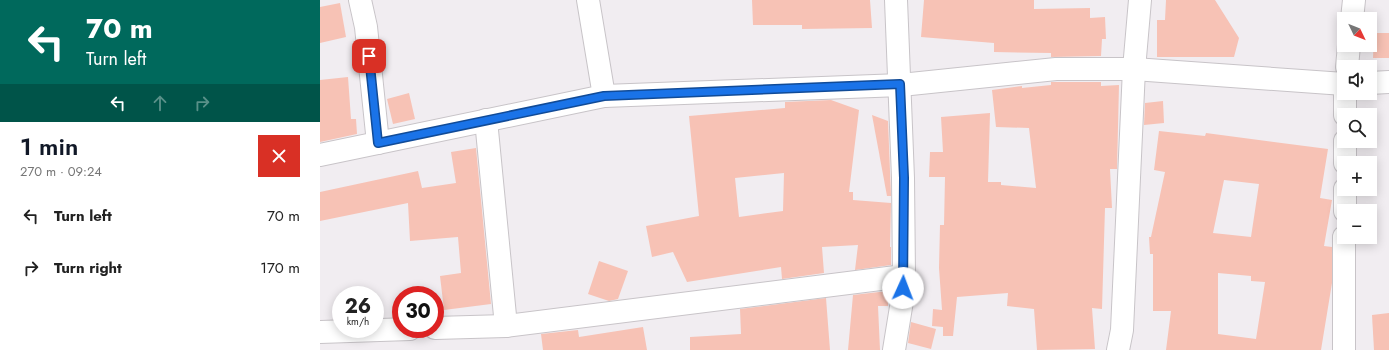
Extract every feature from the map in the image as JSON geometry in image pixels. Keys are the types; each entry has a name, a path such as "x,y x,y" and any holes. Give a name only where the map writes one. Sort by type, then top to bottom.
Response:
{"street":[{"path":"360,0 366,27 378,143"},
{"path":"588,0 604,96"},
{"path":"894,350 902,302 904,276 904,178 896,0"},
{"path":"1118,350 1122,330 1134,69 1140,0"},
{"path":"1353,12 1354,0"},
{"path":"320,155 604,96 900,84 1056,69 1134,69 1337,84"},
{"path":"1377,83 1389,82"},
{"path":"486,120 506,326"},
{"path":"1344,244 1344,350"},
{"path":"444,328 506,326 904,276"},
{"path":"320,332 392,330"}],"building":[{"path":"752,0 870,0 872,28 802,29 802,25 753,25"},
{"path":"924,0 1034,0 1034,9 1090,8 1090,18 1105,17 1106,39 1102,39 1101,56 1051,57 1051,53 994,52 994,43 921,37"},
{"path":"1166,0 1215,0 1239,38 1234,57 1157,57 1157,20 1165,20"},
{"path":"340,3 346,37 320,43 320,7"},
{"path":"1377,33 1389,33 1389,58 1373,58 1373,52 1377,52"},
{"path":"348,77 351,119 356,119 357,134 320,142 320,80"},
{"path":"1051,82 1101,82 1101,86 1119,85 1117,169 1110,169 1112,208 1105,208 1102,309 1092,308 1095,349 1037,350 1034,309 1007,306 1008,293 957,297 953,336 943,336 943,327 932,326 933,309 942,310 939,268 940,225 944,225 945,177 929,177 930,152 943,152 941,117 990,113 988,182 1001,182 1001,185 1036,188 1029,128 996,127 992,90 1022,86 1022,88 1051,85"},
{"path":"409,93 415,119 393,124 387,99"},
{"path":"831,100 859,110 849,192 853,192 853,200 891,203 891,265 855,270 858,245 822,247 824,273 782,279 781,267 687,282 673,252 652,257 646,226 699,216 689,116 785,108 785,102","holes":["784,173 783,211 739,217 735,178"]},
{"path":"1163,101 1164,123 1144,125 1145,103"},
{"path":"872,115 888,121 891,196 887,196"},
{"path":"1159,131 1205,136 1206,133 1328,149 1320,198 1332,200 1324,246 1332,247 1332,283 1321,350 1166,350 1171,311 1153,311 1153,254 1150,254 1149,237 1151,237 1165,172 1154,170","holes":["1224,180 1259,184 1251,237 1213,233","1218,273 1251,276 1251,281 1265,282 1256,339 1218,334"]},
{"path":"476,148 491,304 444,310 444,286 441,286 440,276 461,273 458,237 410,241 408,203 320,221 320,192 418,171 422,188 456,183 451,152"},
{"path":"599,261 628,271 618,299 609,301 588,294"},
{"path":"888,291 888,306 878,306 880,350 848,350 853,295"},
{"path":"826,298 830,350 690,350 690,337 741,334 740,309"},
{"path":"1389,313 1389,350 1374,350 1372,315"},
{"path":"911,322 936,329 931,349 908,343"},
{"path":"643,327 647,350 543,350 541,334 578,330 579,337"}],"route":[{"path":"369,56 378,143 604,96 900,84 904,178 903,288"}]}
